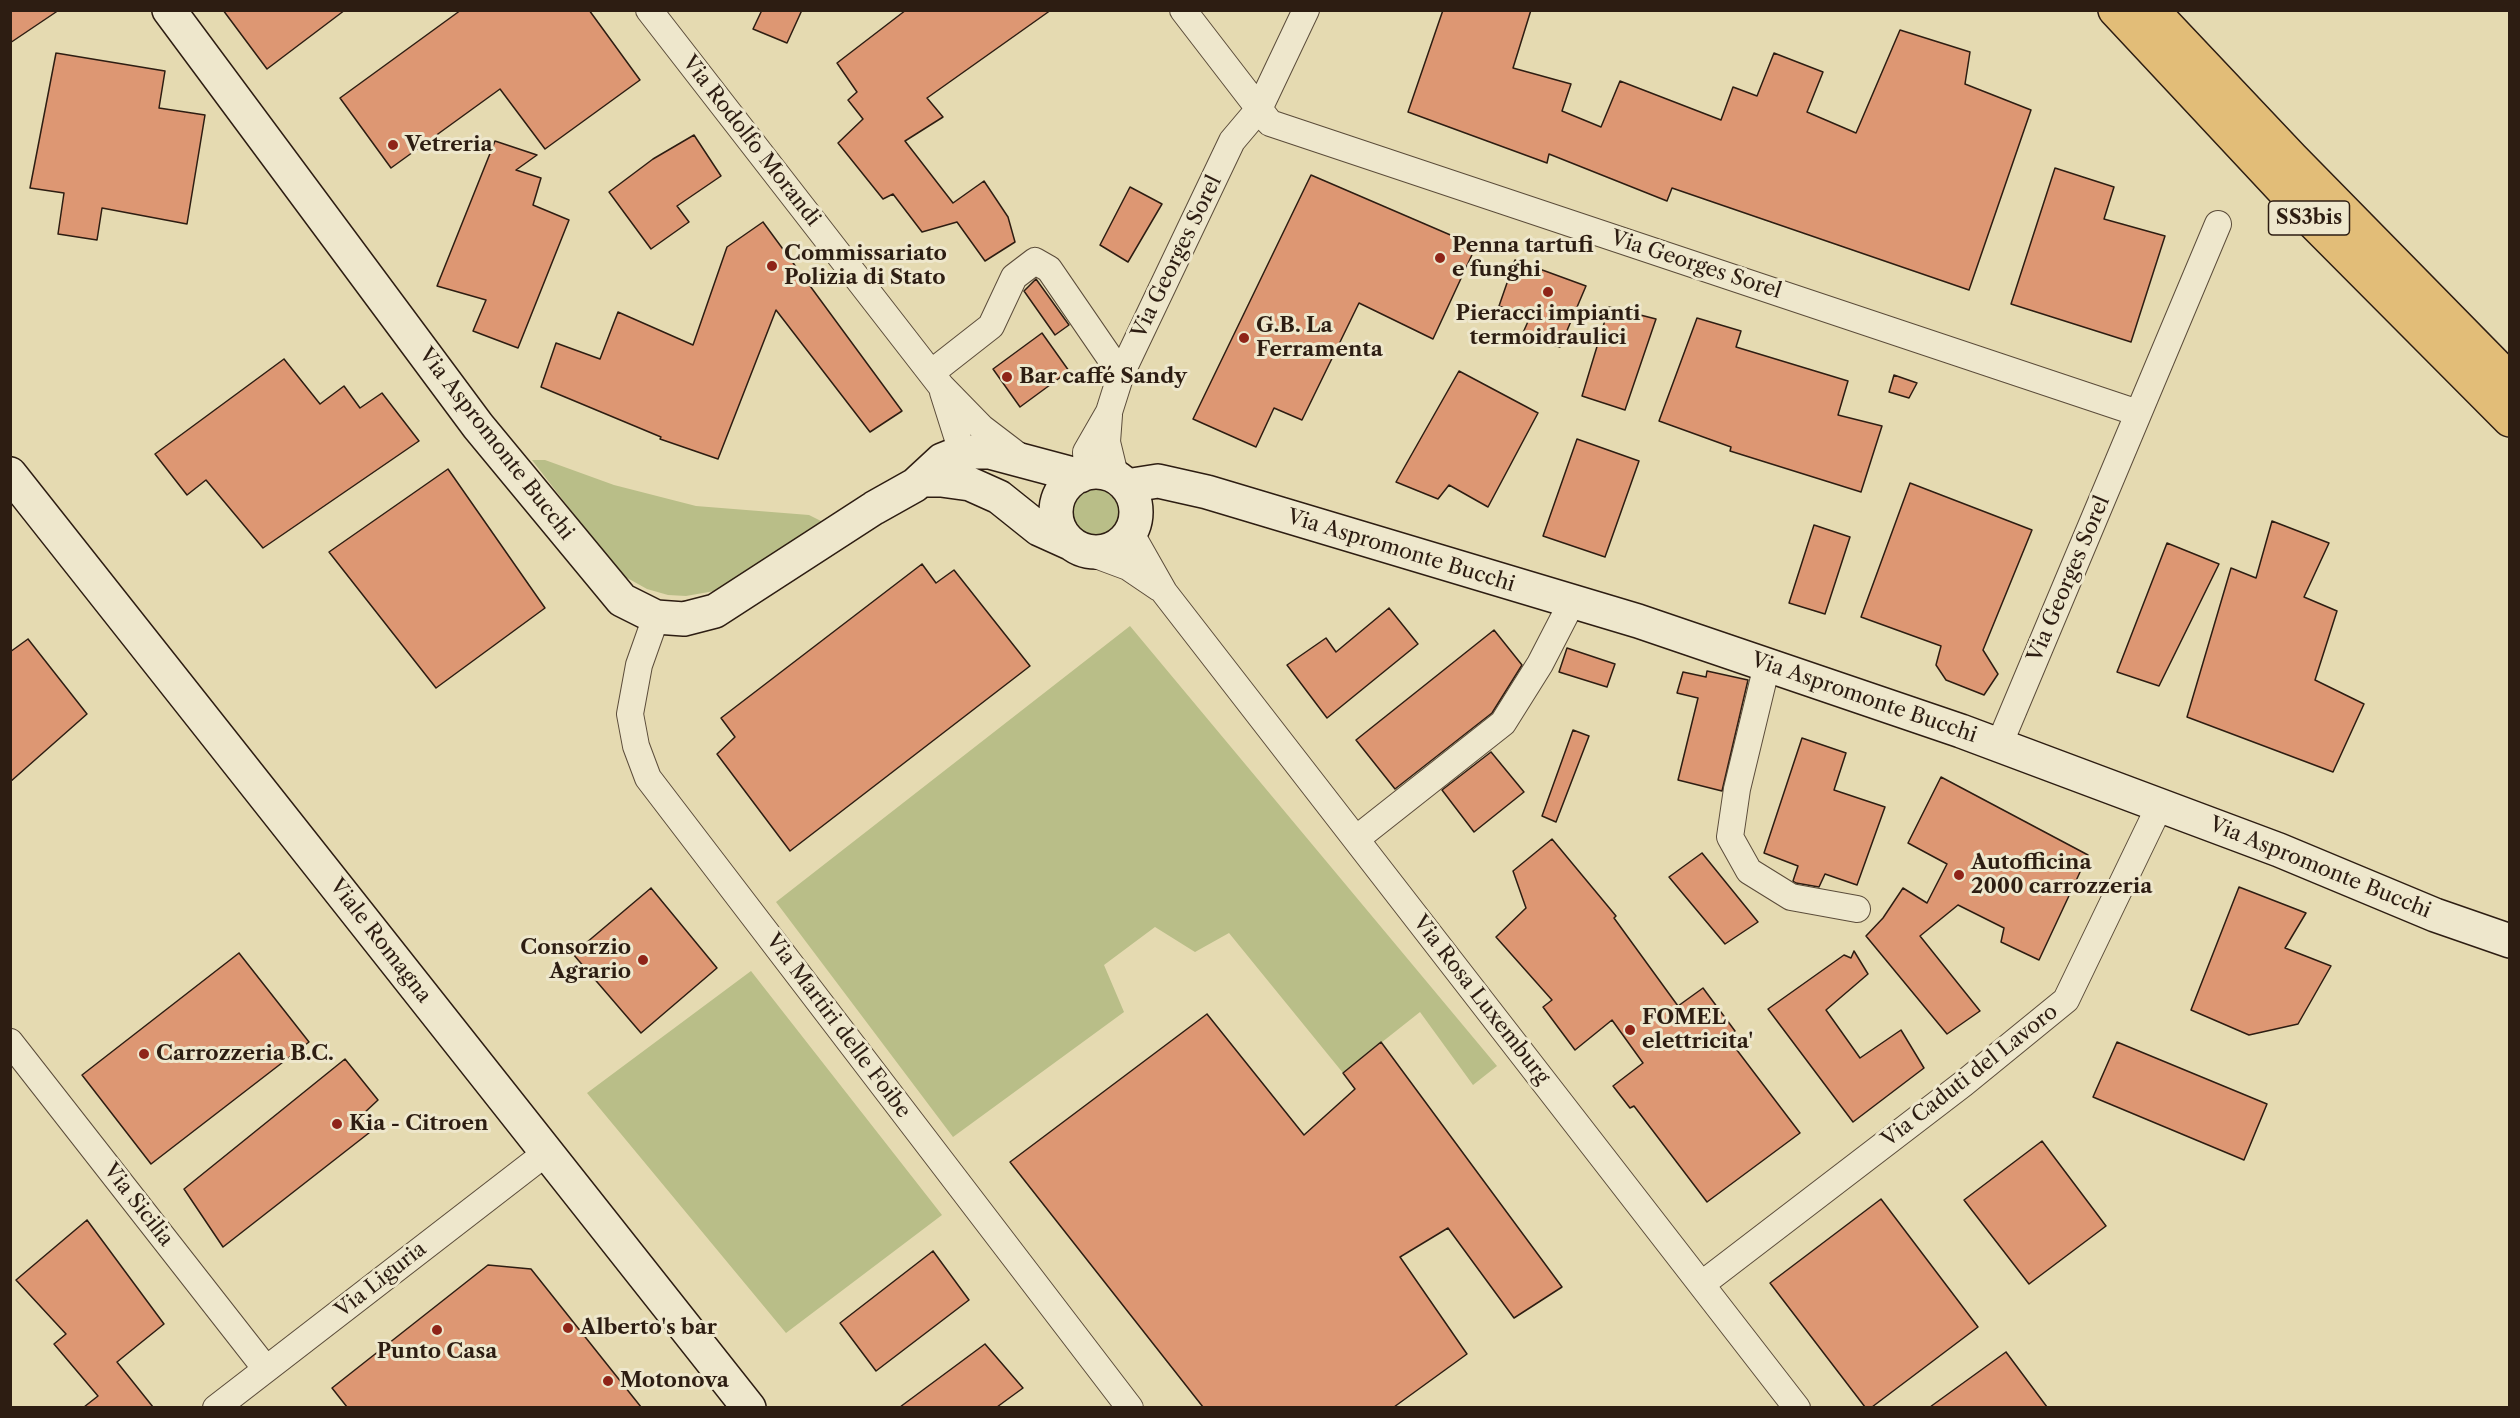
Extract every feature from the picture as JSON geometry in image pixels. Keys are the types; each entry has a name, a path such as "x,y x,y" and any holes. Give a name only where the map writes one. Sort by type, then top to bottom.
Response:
{"highway":[{"name":"SS3bis","path":"2115,10 2313,222 2510,420"},
{"name":"SS3bis","path":"2152,10 2292,158 2510,380"}],"street":[{"name":"Via Aspromonte Bucchi","path":"169,10 478,426 621,600 656,617 684,619 715,611 942,464 990,452 1102,479 1158,481 1207,492 1638,621 1999,745 2279,850 2435,915 2510,941"},
{"name":"Via Rodolfo Morandi","path":"649,10 936,379 982,428 1023,459"},
{"name":"Via Georges Sorel","path":"1183,10 1270,123 2138,413"},
{"name":"Via Georges Sorel","path":"1102,479 1109,412 1121,374 1232,141 1259,109 1306,10"},
{"name":"Via Georges Sorel","path":"1999,745 2218,224"},
{"path":"936,379 991,326 1014,277 1035,261 1049,269 1121,374"},
{"name":"Via Rodolfo Morandi","path":"936,379 952,420 942,464"},
{"path":"999,497 970,484 941,480 942,464 999,497 1039,529 1077,547"},
{"name":"Viale Romagna","path":"10,474 749,1407"},
{"path":"1077,547 1061,533 1056,520 1056,507 1060,494 1069,483 1102,479 1134,502 1132,526"},
{"name":"Via Aspromonte Bucchi","path":"1077,547 1098,552 1110,549 1122,542 1132,526 1168,499 1207,492"},
{"name":"Via Rosa Luxemburg","path":"1132,526 1164,592 1797,1407"},
{"name":"Via Rosa Luxemburg","path":"1077,547 1128,567 1164,592"},
{"path":"1356,839 1503,723 1539,664 1572,602"},
{"name":"Via Martiri delle Foibe","path":"656,617 639,665 630,714 636,746 648,778 1130,1407"},
{"path":"1767,665 1737,789 1730,837 1749,871 1791,897 1857,909"},
{"name":"Via Caduti del Lavoro","path":"1702,1284 1963,1084 2066,1000 2160,805"},
{"name":"Via Sicilia","path":"10,1042 266,1369"},
{"name":"Via Liguria","path":"216,1407 546,1153"}],"green space":[{"path":"532,460 545,460 614,485 696,506 809,515 825,523 720,590 686,596 668,595 647,589 620,574"},
{"path":"1096,484 1106,486 1115,492 1121,501 1123,511 1121,521 1115,530 1106,536 1096,538 1086,536 1077,530 1071,521 1069,511 1071,501 1077,492 1086,486"},
{"path":"1130,626 1497,1066 1473,1085 1420,1012 1343,1073 1229,933 1195,952 1155,927 1104,965 1124,1012 953,1137 776,902"},
{"path":"751,971 942,1215 786,1333 587,1093"}],"building":[{"path":"10,10 59,10 10,43"},
{"path":"223,10 345,10 267,69"},
{"path":"461,10 589,10 640,80 545,149 500,89 391,168 340,98"},
{"path":"762,10 802,10 787,43 753,29"},
{"path":"906,10 1051,10 927,98 943,117 905,141 953,203 984,181 1008,217 1015,242 985,261 957,222 922,232 893,194 883,199 838,143 863,119 848,100 857,92 837,63"},
{"path":"1443,10 1531,10 1513,68 1571,84 1562,111 1601,127 1620,81 1721,120 1733,87 1757,96 1774,53 1823,72 1807,112 1856,133 1900,30 1970,52 1965,84 2031,110 1969,290 1672,188 1667,201 1549,154 1547,163 1408,112"},
{"path":"56,53 165,71 159,108 205,115 187,224 102,208 97,240 58,234 64,193 30,188"},
{"path":"694,135 721,176 677,206 689,222 651,249 609,192 653,159"},
{"path":"495,141 537,155 516,170 541,178 533,205 569,220 518,348 473,331 486,300 437,286"},
{"path":"2055,168 2114,187 2104,219 2165,236 2131,342 2011,304"},
{"path":"1311,175 1476,246 1433,339 1359,303 1302,420 1274,408 1256,447 1193,419"},
{"path":"1130,187 1162,204 1128,262 1100,245"},
{"path":"763,222 902,411 870,432 776,310 718,459 660,439 661,437 541,387 556,343 600,359 618,312 693,345 727,247"},
{"path":"1515,260 1586,286 1560,347 1522,335 1530,317 1499,306"},
{"path":"1036,279 1069,325 1055,335 1024,291"},
{"path":"1609,307 1656,319 1625,410 1582,396"},
{"path":"1697,318 1741,331 1736,347 1848,381 1838,415 1882,426 1861,492 1730,451 1731,447 1659,421"},
{"path":"1042,333 1069,371 1020,407 993,369"},
{"path":"284,359 320,404 344,386 360,408 382,393 419,441 263,548 206,480 187,495 155,454"},
{"path":"1459,371 1538,413 1488,507 1449,485 1438,499 1396,482"},
{"path":"1894,375 1917,383 1909,398 1889,392"},
{"path":"1577,439 1639,461 1605,557 1543,536"},
{"path":"448,469 545,608 436,688 329,552"},
{"path":"1910,483 2032,530 1983,650 1998,674 1984,695 1946,680 1936,665 1941,646 1861,617"},
{"path":"2272,521 2329,543 2304,597 2337,611 2315,680 2364,704 2333,772 2187,717 2231,568 2256,578"},
{"path":"1814,525 1850,537 1825,614 1789,603"},
{"path":"2167,543 2219,564 2159,686 2117,672"},
{"path":"922,564 936,583 954,570 1030,666 790,851 717,754 735,737 721,718"},
{"path":"1389,608 1418,644 1327,718 1287,665 1326,638 1336,652"},
{"path":"1494,630 1522,665 1492,713 1395,789 1356,740"},
{"path":"28,639 87,714 10,782 10,652"},
{"path":"1567,648 1615,664 1607,687 1559,672"},
{"path":"1707,671 1748,680 1722,791 1678,780 1698,698 1677,693 1683,672 1706,677"},
{"path":"1573,730 1589,736 1556,822 1542,816"},
{"path":"1802,738 1846,753 1834,790 1885,807 1857,885 1825,874 1819,887 1796,883 1793,881 1798,866 1764,853"},
{"path":"1491,752 1524,792 1474,832 1442,790"},
{"path":"1941,777 2088,855 2039,960 2001,942 2004,928 1958,905 1920,936 1980,1011 1947,1034 1866,936 1883,918 1903,888 1927,903 1947,864 1908,843"},
{"path":"1552,839 1616,916 1614,918 1678,1006 1703,988 1735,1031 1727,1037 1800,1133 1707,1202 1634,1106 1630,1108 1613,1086 1643,1063 1612,1020 1575,1050 1543,1007 1552,1000 1496,937 1526,908 1513,871"},
{"path":"1702,853 1758,922 1725,944 1669,877"},
{"path":"2239,887 2306,913 2285,948 2331,966 2298,1024 2249,1035 2191,1010"},
{"path":"651,888 717,968 641,1033 573,954"},
{"path":"1854,951 1868,974 1826,1010 1860,1058 1901,1030 1924,1068 1853,1122 1768,1009 1844,955 1851,958"},
{"path":"239,953 309,1042 151,1164 82,1075"},
{"path":"1207,1014 1304,1135 1355,1089 1343,1073 1381,1042 1562,1287 1514,1318 1448,1228 1400,1257 1467,1354 1394,1407 1203,1407 1010,1162"},
{"path":"2117,1042 2267,1104 2244,1160 2093,1097"},
{"path":"345,1059 378,1100 362,1115 374,1129 223,1247 184,1189"},
{"path":"2042,1141 2106,1226 2029,1284 1964,1200"},
{"path":"1881,1199 1978,1327 1872,1407 1865,1407 1770,1283"},
{"path":"87,1220 164,1324 117,1362 153,1407 84,1407 98,1396 54,1344 66,1334 16,1280"},
{"path":"933,1251 969,1300 876,1371 840,1323"},
{"path":"488,1265 531,1269 641,1407 347,1407 332,1388"},
{"path":"985,1344 1023,1388 997,1407 900,1407"},
{"path":"2006,1352 2047,1407 1930,1407"}],"place":[{"name":"Vetreria","path":"393,145"},
{"name":"Penna tartufi e funghi","path":"1440,258"},
{"name":"Commissariato Polizia di Stato","path":"772,266"},
{"name":"Pieracci impianti termoidraulici","path":"1548,292"},
{"name":"G.B. La Ferramenta","path":"1244,338"},
{"name":"Bar caffé Sandy","path":"1007,377"},
{"name":"Autofficina 2000 carrozzeria","path":"1959,875"},
{"name":"Consorzio Agrario","path":"643,960"},
{"name":"FOMEL elettricita'","path":"1630,1030"},
{"name":"Carrozzeria B.C.","path":"144,1054"},
{"name":"Kia - Citroen","path":"337,1124"},
{"name":"Alberto's bar","path":"568,1328"},
{"name":"Punto Casa","path":"437,1330"},
{"name":"Motonova","path":"608,1381"}]}
